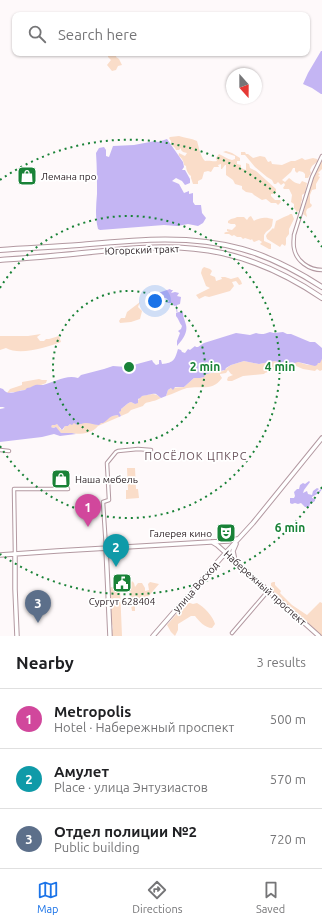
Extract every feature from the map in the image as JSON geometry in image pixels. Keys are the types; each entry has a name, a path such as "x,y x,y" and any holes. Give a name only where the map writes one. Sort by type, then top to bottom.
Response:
{"main road":[{"name":"Югорский тракт","path":"0,250 152,239 179,239 208,242 241,249 273,260 322,287"},
{"path":"92,243 93,252"},
{"name":"Югорский тракт","path":"0,260 141,248 169,247 200,250 221,253 263,266 300,284 322,298"},
{"name":"улица Восход","path":"153,636 238,539 322,438"},
{"path":"235,562 233,551 238,539"},
{"name":"Набережный проспект","path":"0,555 228,541 238,539"},
{"name":"Набережный проспект","path":"211,541 319,636"},
{"path":"106,548 110,636"},
{"path":"15,554 17,636"}],"street":[{"path":"322,156 308,188 293,242 296,254 303,263 312,269 322,270"},
{"path":"106,548 103,502 109,500 107,463 118,451 143,449 150,450"},
{"path":"0,450 9,451"},
{"path":"15,554 14,489 68,489"},
{"path":"232,633 268,591"}],"shaded area":[{"path":"322,51 322,94 303,84"},
{"path":"116,56 122,65 118,66 116,70 112,71 107,65 111,60 108,57"},
{"path":"179,136 197,141 205,161 217,161 216,158 219,154 230,160 235,159 235,156 223,152 226,151 240,158 240,161 237,161 237,164 241,165 241,168 246,170 246,163 249,164 250,168 256,171 276,189 275,194 271,194 271,196 275,200 280,200 281,202 278,205 276,203 271,203 266,199 262,200 252,193 246,192 242,189 242,186 235,184 233,180 226,175 226,165 222,169 221,164 218,165 219,167 214,167 211,172 204,172 202,179 198,181 198,184 193,184 191,176 179,155 179,153 185,156 187,153 183,152 181,148 176,150 171,144 169,138"},
{"path":"167,139 183,162 184,167 182,170 185,170 190,179 190,183 185,185 182,181 176,178 172,181 179,184 184,193 189,191 189,194 193,193 193,202 195,205 201,205 202,213 206,218 203,223 198,226 188,224 177,226 164,225 98,229 96,216 96,153 99,148 104,147 106,150 106,156 109,157 113,146 134,145 155,141 158,142"},
{"path":"241,152 245,152 253,158 260,156 265,157 268,162 271,161 272,164 282,165 302,158 305,160 313,158 317,159 318,161 312,166 310,170 311,173 308,178 305,178 305,174 303,172 299,171 297,173 295,168 293,168 291,172 282,180 285,182 289,178 298,184 302,181 307,183 305,193 302,195 300,210 297,212 294,208 294,204 291,202 292,195 289,189 283,188 285,185 284,183 281,185 278,182 274,184 272,180 255,167 245,155 241,155"},
{"path":"322,161 322,169 318,173 320,174 318,176 320,177 316,184 316,189 312,190 310,195 310,203 312,205 307,209 307,217 303,214 310,188"},
{"path":"292,214 294,219 289,229 289,234 286,238 285,246 282,244 280,247 267,239 266,236 273,228 274,229 276,221"},
{"path":"251,216 254,221 265,218 273,219 272,226 264,235 264,241 271,244 271,249 260,244 262,242 259,240 254,242 252,239 243,239 241,237 224,233 229,232 227,229 232,230 236,226 235,224 228,223 231,219 244,217 247,220"},
{"path":"204,267 212,271 210,275 215,277 216,281 222,279 221,277 231,279 238,277 242,284 239,285 236,281 232,282 234,286 230,291 209,297 205,296 199,299 196,295 210,288 206,286 201,273"},
{"path":"170,289 173,290 171,293 179,293 177,296 181,297 180,304 174,306 172,303 167,303 169,301 164,298 164,295 156,297 155,294"},
{"path":"140,302 138,307 142,311 140,319 120,323 119,321 121,318 125,318 127,312"},
{"path":"183,312 186,323 186,331 177,346 180,333 178,331 182,326 176,316 176,313"},
{"path":"283,332 310,342 315,342 322,348 322,359 320,363 315,366 298,362 288,365 286,361 281,363 275,361 259,364 244,361 231,365 225,370 206,374 204,377 194,378 184,387 175,387 173,390 171,388 168,390 166,396 161,398 157,394 142,396 138,399 138,403 135,404 131,402 121,409 119,412 121,416 113,416 99,425 86,423 77,425 74,423 72,425 70,424 65,426 62,430 57,424 52,425 51,427 56,427 61,433 76,434 60,436 54,434 42,437 0,442 0,409 5,408 0,407 0,388 7,393 10,393 69,377 78,378 81,375 113,366 126,367 152,360 156,365 159,364 159,360 161,360 162,364 169,363 173,360 178,349 185,353 188,349 190,350 195,346 198,347 204,343 236,333 250,335"},
{"path":"41,334 37,337 40,341 59,336 61,342 26,351 6,348 0,350 0,336 28,336"},
{"path":"322,359 322,370 320,371 317,369 315,371 303,369 296,366 290,367 288,370 282,370 282,367 264,374 243,376 232,381 228,381 228,377 233,375 228,370 226,373 220,374 222,378 210,387 187,388 166,396 168,390 171,388 184,387 194,378 204,377 206,374 223,371 231,365 244,361 259,364 275,361 281,363 287,361 308,365 318,363"},
{"path":"39,379 47,380 46,383 18,392 7,393 10,389 22,385 22,382"},
{"path":"153,394 161,398 146,403 143,406 131,410 121,416 119,412 127,404 131,402 135,404 141,396"},
{"path":"119,415 119,417 86,433 61,433 55,427 50,427 57,424 60,429 63,430 65,426 74,423 89,422 97,425 110,416"},
{"path":"127,468 135,468 136,489 138,489 139,498 126,499 126,490 128,490"},
{"path":"309,481 310,482 303,493 307,491 308,494 312,495 313,491 317,488 319,489 315,493 322,487 320,492 312,497 315,501 310,504 309,507 305,507 301,503 290,503 290,498 294,498 294,492 299,489 300,485"},
{"path":"132,581 135,587 138,583 142,583 145,591 149,590 148,584 150,582 159,584 141,605 135,603 135,611 132,611 131,605 130,584"},
{"path":"275,582 275,585 281,591 280,593 292,605 307,615 320,602 322,603 322,636 271,590 271,583"},
{"path":"111,587 120,588 122,636 112,636 111,632 113,627 109,600"},
{"path":"187,602 193,604 197,603 208,612 215,624 212,628 205,626 195,616 191,616 178,624 178,630 175,636 171,632 167,625"}],"waterway":[{"path":"176,304 177,312"}],"place":[{"name":"Лемана про","path":"27,176"},
{"name":"Наша мебель","path":"61,479"},
{"name":"Metropolis","path":"88,527"},
{"name":"Галерея кино","path":"226,533"},
{"name":"Амулет","path":"116,567"},
{"name":"Сургут 628404","path":"122,583"},
{"name":"Отдел полиции №2","path":"38,623"}],"district":[{"name":"ПОСЁЛОК ЦПКРС","path":"196,456"}]}
